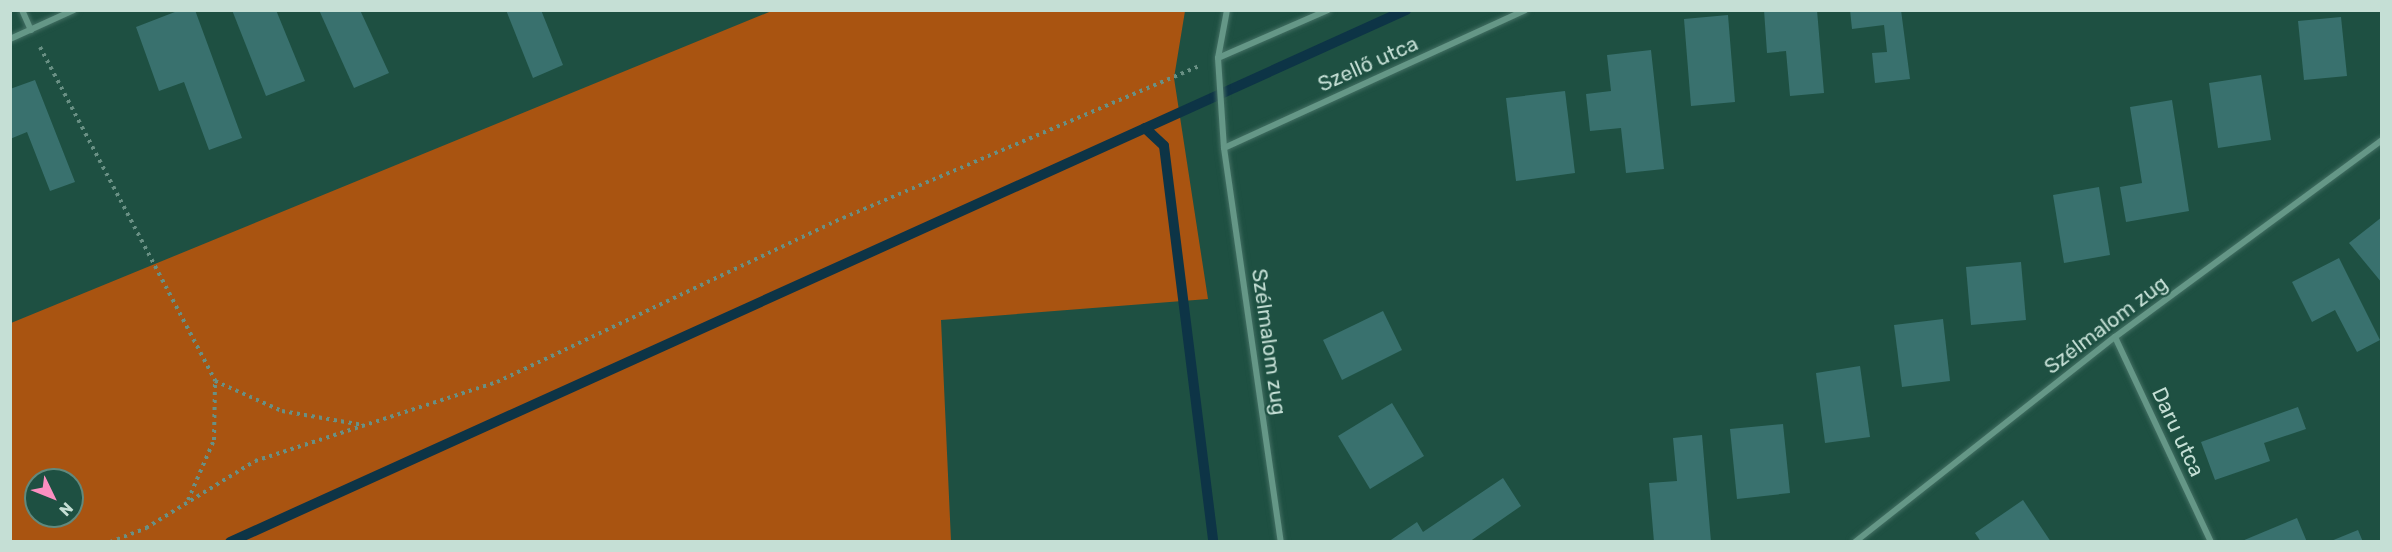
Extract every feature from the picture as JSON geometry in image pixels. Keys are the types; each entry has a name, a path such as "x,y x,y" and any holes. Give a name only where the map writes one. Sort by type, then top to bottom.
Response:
{"street":[{"path":"22,10 31,30"},
{"path":"10,39 74,10"},
{"name":"Szélmalom zug","path":"1227,10 1218,58 1224,147 1281,542"},
{"path":"1218,58 1328,10"},
{"name":"Szellő utca","path":"1224,147 1525,10"},
{"name":"Szélmalom zug","path":"1855,542 2115,337 2382,140"},
{"name":"Daru utca","path":"2115,337 2211,542"}],"path":[{"path":"31,30 215,381 214,440 187,501"},
{"path":"110,542 146,528 255,461 497,382 843,218 1218,58"},
{"path":"215,381 282,411 363,426"}],"shaded area":[{"path":"774,10 1185,11 1174,78 1208,299 941,320 951,541 11,541 11,323"}],"building":[{"path":"180,10 195,10 242,138 209,150 184,82 159,91 136,27"},
{"path":"232,10 276,10 305,81 266,96"},
{"path":"319,10 360,10 389,73 354,88"},
{"path":"506,10 541,10 563,65 533,78"},
{"path":"1764,10 1817,10 1824,93 1790,96 1786,51 1767,53"},
{"path":"1850,10 1901,10 1910,79 1875,83 1872,53 1887,52 1884,25 1852,29"},
{"path":"1728,15 1735,102 1691,106 1684,19"},
{"path":"2341,17 2347,76 2304,80 2298,21"},
{"path":"1651,50 1664,169 1626,173 1621,128 1590,131 1586,94 1611,91 1607,55"},
{"path":"2261,75 2271,140 2218,148 2209,83"},
{"path":"35,80 75,182 50,191 27,132 10,139 10,89"},
{"path":"1565,91 1575,173 1516,181 1506,98"},
{"path":"2172,100 2189,211 2126,222 2120,187 2142,183 2130,107"},
{"path":"2099,187 2110,255 2064,263 2053,195"},
{"path":"2382,217 2382,283 2349,243"},
{"path":"2339,258 2380,340 2357,352 2335,310 2312,322 2292,282"},
{"path":"2021,262 2026,320 1971,325 1966,267"},
{"path":"1383,311 1402,350 1342,380 1323,340"},
{"path":"1943,319 1950,381 1902,387 1894,325"},
{"path":"1860,366 1870,437 1825,443 1816,373"},
{"path":"1392,403 1424,456 1370,489 1338,436"},
{"path":"2298,407 2306,429 2264,443 2270,461 2215,480 2201,442"},
{"path":"1783,424 1790,493 1737,499 1730,429"},
{"path":"1702,435 1711,542 1654,542 1649,483 1677,481 1673,438"},
{"path":"1503,478 1521,506 1469,542 1388,542 1417,522 1423,532"},
{"path":"2023,500 2051,542 1981,542 1975,533"},
{"path":"2297,518 2307,542 2242,542 2242,541"},
{"path":"2358,530 2363,542 2331,542 2331,541"}],"waterway":[{"path":"230,542 1406,10"},
{"path":"1145,128 1164,146 1213,542"}]}
